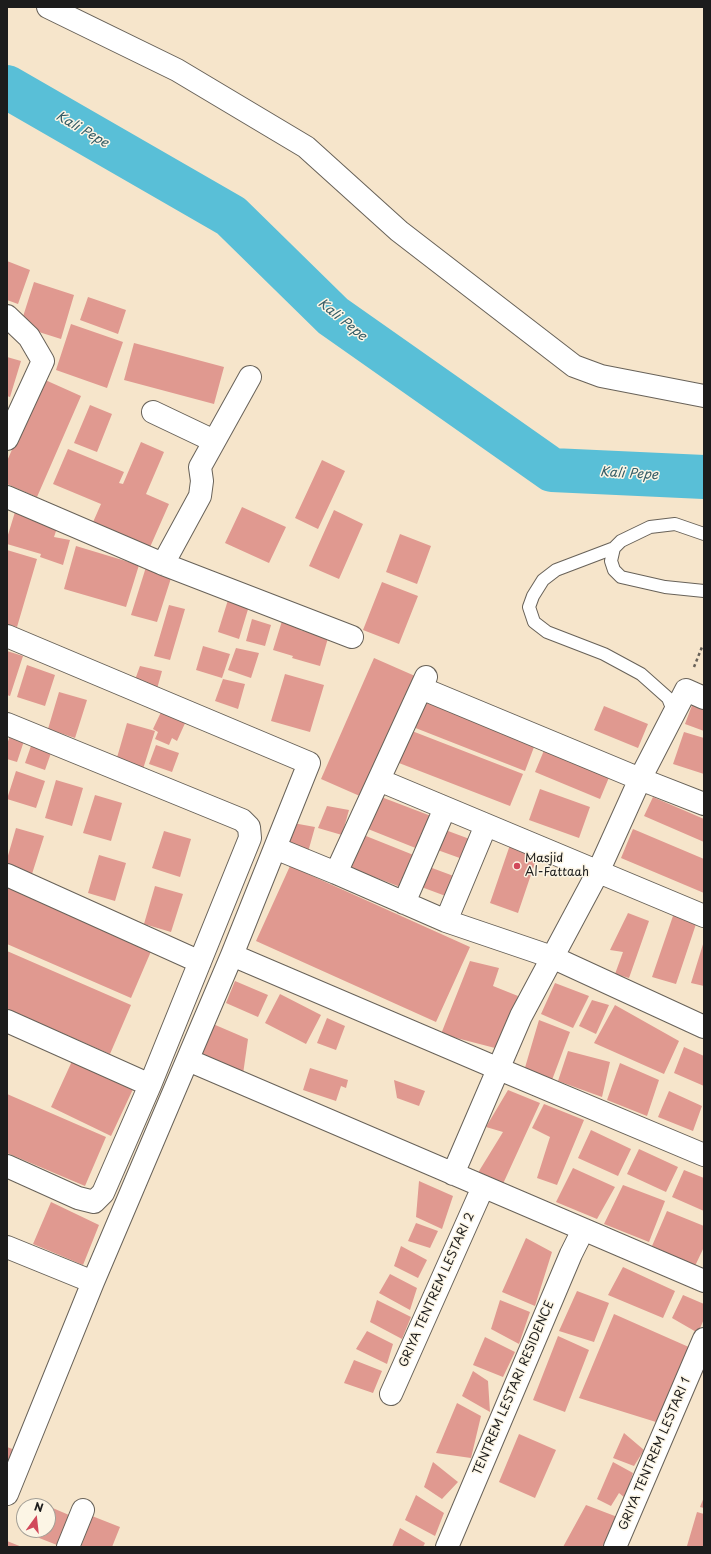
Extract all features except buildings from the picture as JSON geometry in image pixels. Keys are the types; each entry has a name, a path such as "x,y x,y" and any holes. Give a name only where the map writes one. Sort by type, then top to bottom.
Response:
{"street":[{"path":"48,7 177,70 306,147 399,231 574,366 601,376 704,396"},
{"path":"7,316 29,337 43,361 7,440"},
{"path":"163,564 200,496 202,481 200,468 250,377"},
{"path":"153,412 214,441"},
{"path":"7,497 163,564 352,637"},
{"path":"7,636 309,763 232,955 93,1282 7,1494"},
{"path":"336,873 424,683 640,779 704,804"},
{"path":"453,1174 521,1016 598,872 640,779 686,690 704,698"},
{"path":"7,724 242,820 249,827 250,838 150,1085 103,1193 94,1202 78,1198 7,1166"},
{"path":"379,780 704,916"},
{"path":"404,903 445,808"},
{"path":"446,921 486,825"},
{"path":"275,848 446,921 552,957 704,1027"},
{"path":"7,875 200,962"},
{"path":"232,955 704,1155"},
{"path":"7,1020 150,1085"},
{"path":"188,1060 704,1281"},
{"name":"GRIYA TENTREM LESTARI 2","path":"391,1394 483,1187"},
{"name":"TENTREM LESTARI RESIDENCE","path":"447,1547 583,1230"},
{"path":"7,1247 93,1282"},
{"name":"GRIYA TENTREM LESTARI 1","path":"615,1547 704,1339"},
{"path":"68,1547 83,1510"}],"lane":[{"path":"674,713 668,698 641,674 604,654 546,632 534,622 529,607 533,596 543,580 556,570 614,548 621,540 650,528 675,524 704,534"},
{"path":"614,548 611,561 614,570 621,577 665,587 704,591"}],"waterway":[{"name":"Kali Pepe","path":"7,87 231,216 333,316 552,470 704,477"}],"place":[{"name":"Masjid Al-Fattaah","path":"517,866"}]}
